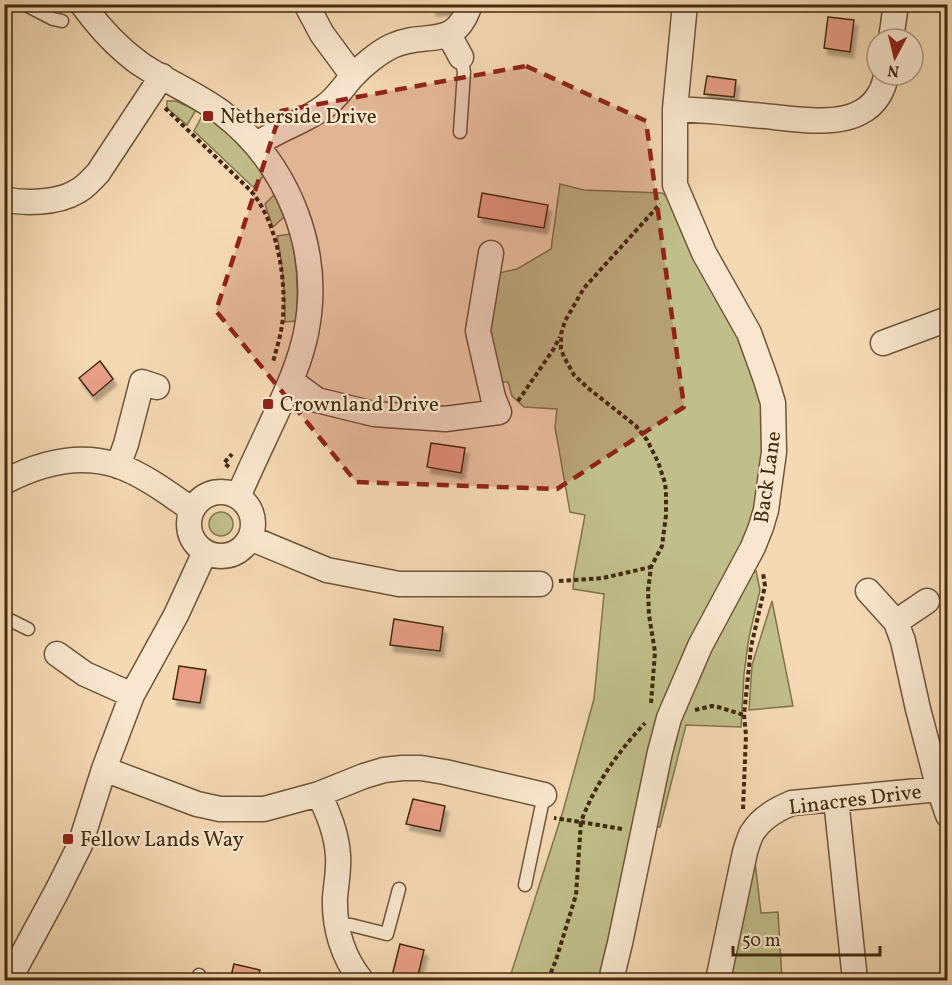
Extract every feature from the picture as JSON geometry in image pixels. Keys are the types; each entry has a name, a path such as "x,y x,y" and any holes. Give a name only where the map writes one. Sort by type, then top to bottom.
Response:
{"street":[{"path":"82,4 126,54 158,83 220,111 238,126 274,168 294,207 309,267 308,321 291,381 241,489 253,516 250,538 241,549 230,555 212,556 198,547 190,535 188,527 191,509 202,496 211,492 229,493 241,489"},
{"path":"306,4 322,34 353,76"},
{"path":"256,145 268,136 324,108 353,76 377,56 398,44 449,35 460,27 470,4"},
{"name":"Back Lane","path":"611,981 660,752 660,718 753,547 766,510 771,477 773,403 766,380 749,333 704,254 675,184 675,109 685,4"},
{"path":"893,27 896,4"},
{"path":"449,35 461,57"},
{"path":"4,199 38,202 66,197 77,192 98,173 158,83"},
{"path":"675,109 837,120 862,112 872,103 882,87"},
{"path":"291,381 317,399 374,414 445,419 499,412 493,397 478,331 491,253"},
{"path":"884,343 948,319"},
{"path":"118,466 142,382 157,387"},
{"path":"4,482 32,469 63,461 97,461 118,466 144,479 191,509"},
{"path":"250,538 327,570 399,584 540,584"},
{"path":"10,978 81,845 104,769 132,695 176,615 205,552"},
{"path":"868,591 896,622 903,641 918,709 948,815"},
{"path":"896,622 927,601"},
{"path":"57,654 85,674 132,695"},
{"path":"104,769 186,800 220,809 264,809 320,794 384,770 402,768 445,772 544,795"},
{"name":"Linacres Drive","path":"718,981 745,852 753,832 766,816 792,803 939,789"},
{"path":"320,794 329,815 338,855 335,899 340,940 356,974 362,981"},
{"path":"836,799 855,981"}],"lane":[{"path":"24,4 53,20 63,21"},
{"path":"460,132 464,72 461,57"},
{"path":"4,617 28,629"},
{"path":"525,885 544,795"},
{"path":"337,925 351,925 387,934 399,889"}],"path":[{"path":"158,83 163,105 251,191 262,205 268,219 281,270 283,293 283,317 272,367"},
{"path":"499,412 516,404 553,350 565,321 584,288 653,212 675,184"},
{"path":"561,334 561,349 574,375 636,426 647,440 665,483 666,516 663,546 651,567 648,604 655,652 660,718"},
{"path":"236,446 231,457 224,463 241,489"},
{"path":"540,584 603,578 651,567"},
{"path":"753,832 742,808 746,735 744,715 752,647 765,586 764,576"},
{"path":"548,981 576,895 581,822 588,803 626,744 660,718 696,709 712,706 744,715"},
{"path":"581,822 642,833"}],"highlighted area":[{"path":"526,66 646,121 684,407 557,489 356,482 216,311 281,111"}],"shaded area":[{"path":"167,101 176,101 196,110 187,125 167,108"},
{"path":"203,114 246,151 264,176 253,187 194,131"},
{"path":"560,184 584,190 662,193 673,202 761,384 766,426 756,521 716,594 602,980 509,980 563,811 594,699 604,594 573,589 585,515 570,512 555,427 557,409 524,407 512,396 508,382 500,382 487,337 499,273 517,269 551,249"},
{"path":"275,194 284,217 273,227 265,204"},
{"path":"291,234 297,278 297,310 296,321 285,322 285,300 277,236"},
{"path":"221,512 229,516 233,524 229,532 221,536 213,532 209,524 213,516"},
{"path":"756,571 760,590 749,637 741,727 686,725 660,827 651,827 674,721 742,576"},
{"path":"772,601 793,706 749,710 752,665"},
{"path":"753,845 761,913 778,912 782,980 725,980"}],"building":[{"path":"433,4 452,4 452,9 433,10"},
{"path":"828,17 854,20 850,52 824,48"},
{"path":"707,76 736,80 734,97 704,94"},
{"path":"482,193 548,205 544,228 478,217"},
{"path":"100,361 113,379 93,396 79,378"},
{"path":"431,443 465,448 461,473 427,467"},
{"path":"394,619 443,627 440,651 390,645"},
{"path":"179,666 206,670 200,703 173,699"},
{"path":"413,799 445,806 440,831 406,824"},
{"path":"400,944 424,950 417,980 391,980"},
{"path":"234,964 260,970 257,980 230,980"}],"place":[{"name":"Netherside Drive","path":"208,116"},
{"name":"Crownland Drive","path":"268,404"},
{"name":"Fellow Lands Way","path":"68,839"}]}
